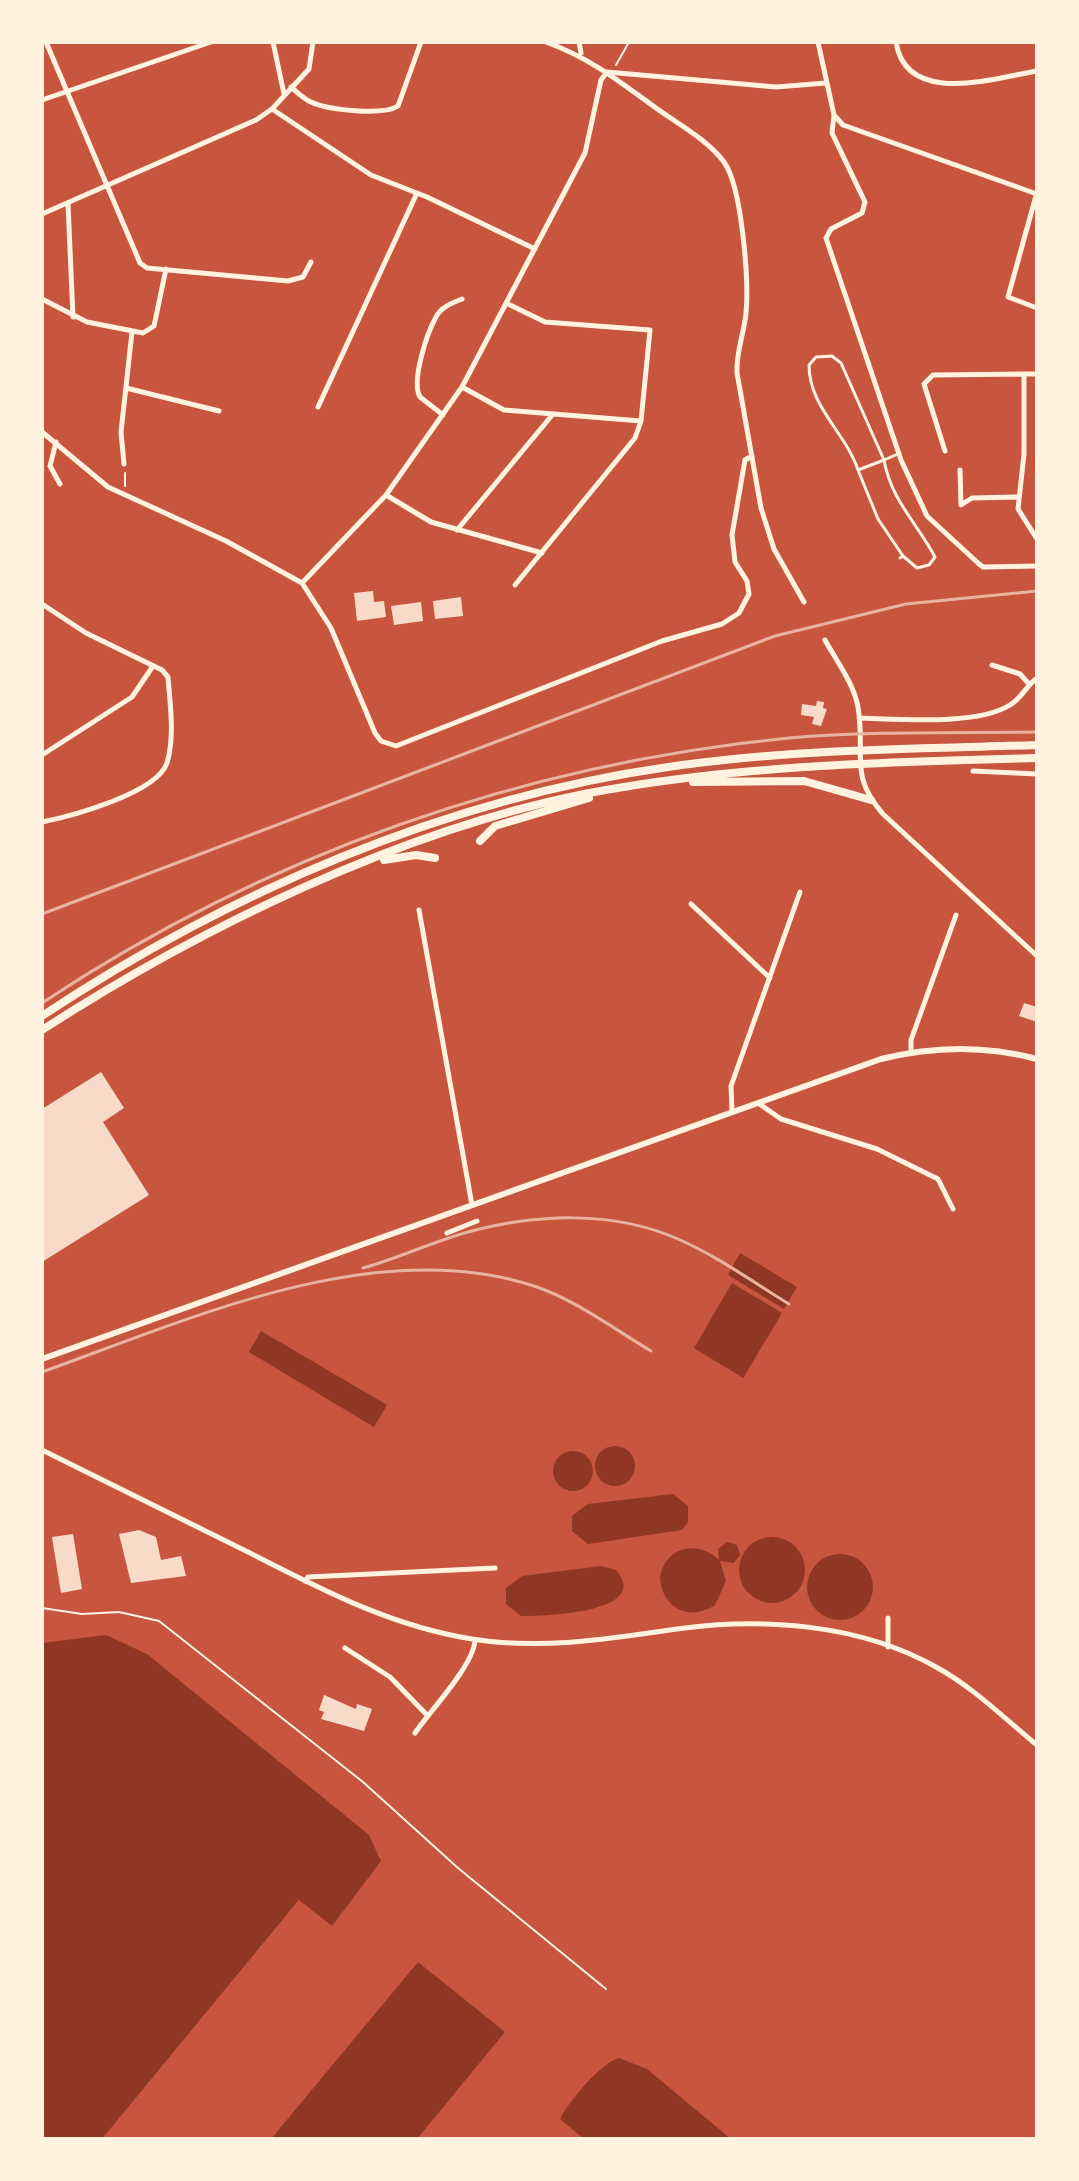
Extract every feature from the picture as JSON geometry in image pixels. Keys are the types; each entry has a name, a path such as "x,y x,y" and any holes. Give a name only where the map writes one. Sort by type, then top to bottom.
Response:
{"highway":[{"path":"42,1016 115,970 238,904 358,851 449,819 557,788 668,767 737,759 1037,745"},
{"path":"42,1030 186,945 363,864 538,806 631,786 760,770 853,765 862,769 1037,758"},
{"path":"480,841 495,826 631,786 804,781 871,800"},
{"path":"363,864 416,855 435,858"}],"street":[{"path":"46,42 140,263 166,269 288,281 303,277 311,262"},
{"path":"42,100 211,42"},
{"path":"273,42 284,94"},
{"path":"42,214 256,120 272,109 309,69 313,42"},
{"path":"291,87 311,102 335,108 389,112 398,106 421,42"},
{"path":"546,42 581,54 607,72 716,153 730,173 745,272 746,314 736,353 737,373 774,549 804,602"},
{"path":"579,42 581,54"},
{"path":"818,42 834,115 832,133 865,202 862,213 831,229 826,238 900,453 927,516 978,563 983,567 1037,566"},
{"path":"896,42 909,67 932,82 951,84 1037,71"},
{"path":"607,72 776,87 826,83"},
{"path":"302,583 386,495 462,387 585,153 601,80 607,72"},
{"path":"272,109 371,175 417,193 535,249"},
{"path":"834,115 843,125 1037,193 1008,297 1037,308"},
{"path":"318,407 417,193"},
{"path":"68,204 73,317"},
{"path":"42,299 73,317 143,333 154,326 166,269"},
{"path":"443,415 420,397 416,377 436,317 451,303 462,299"},
{"path":"506,303 545,322 650,330 641,421 630,445 515,585"},
{"path":"124,464 121,432 132,332"},
{"path":"832,356 841,363 884,460 895,498 935,557 929,565 917,568 902,557 878,519 858,470 853,455 813,393 809,365 816,357 832,356"},
{"path":"1024,374 1024,454 1017,497 1018,509 1037,539"},
{"path":"945,451 924,384 933,375 1037,374"},
{"path":"462,387 495,408 641,421"},
{"path":"126,388 219,411"},
{"path":"457,530 553,414"},
{"path":"42,432 94,477 123,496 226,541 302,583 331,628 375,733 381,741 396,746 662,641 722,624 739,613 749,594 747,581 735,562 732,535 745,460 752,456"},
{"path":"56,442 50,466 60,484"},
{"path":"858,470 900,453"},
{"path":"960,470 961,505 972,498 1017,497"},
{"path":"386,495 431,522 542,553"},
{"path":"42,604 86,633 153,666 168,677 171,736 163,771 136,792 42,822"},
{"path":"825,640 854,697 859,718 862,769 871,800 1037,956"},
{"path":"992,665 1020,674 1029,684"},
{"path":"42,755 132,697 153,666"},
{"path":"859,718 962,717 997,712 1013,704 1037,678"},
{"path":"973,771 1037,774"},
{"path":"732,1111 731,1086 800,892"},
{"path":"691,904 770,978"},
{"path":"419,910 472,1205"},
{"path":"911,1052 911,1040 956,915"},
{"path":"42,1359 865,1064 911,1052 971,1049 1037,1059"},
{"path":"757,1102 781,1119 877,1149 938,1179 953,1209"},
{"path":"447,1233 477,1221"},
{"path":"42,1450 305,1581 410,1627 475,1640 585,1642 752,1623 839,1633 888,1647 936,1667 1037,1745"},
{"path":"305,1581 308,1577 343,1573 495,1568"},
{"path":"888,1618 888,1647"},
{"path":"415,1733 475,1649 475,1640"},
{"path":"345,1648 390,1677 427,1715"}],"lane":[{"path":"42,1608 82,1614 119,1612 159,1621 363,1782 458,1868 606,1989"}],"path":[{"path":"618,61 629,42"},
{"path":"123,496 124,464"}],"shaded area":[{"path":"740,1253 797,1287 784,1309 728,1275"},
{"path":"732,1283 782,1313 743,1378 694,1348"},
{"path":"261,1331 387,1405 374,1427 249,1352"},
{"path":"615,1446 629,1452 635,1466 629,1480 615,1486 601,1480 595,1466 601,1452"},
{"path":"573,1451 587,1457 593,1471 587,1485 573,1491 559,1485 553,1471 559,1457"},
{"path":"673,1494 688,1506 688,1522 682,1530 588,1544 572,1531 572,1516 588,1504"},
{"path":"772,1537 785,1540 795,1547 802,1557 805,1570 802,1583 795,1593 785,1600 772,1603 759,1600 749,1593 742,1583 739,1570 742,1557 749,1547 759,1540"},
{"path":"727,1542 737,1545 740,1555 734,1563 720,1561 726,1581 715,1605 706,1610 687,1612 672,1604 666,1597 660,1578 668,1559 675,1553 692,1548 710,1553 719,1560 718,1549"},
{"path":"840,1554 853,1557 863,1564 870,1574 873,1587 870,1600 863,1610 853,1617 840,1620 827,1617 817,1610 810,1600 807,1587 810,1574 817,1564 827,1557"},
{"path":"601,1566 616,1570 623,1584 620,1595 608,1603 570,1613 521,1616 506,1604 506,1588 522,1576"},
{"path":"106,1635 147,1654 369,1835 381,1861 332,1926 298,1901 102,2139 42,2139 42,1643"},
{"path":"418,1962 505,2032 417,2139 271,2139"},
{"path":"619,2058 647,2069 731,2139 584,2139 560,2119 586,2083 604,2066"}],"pier":[{"path":"299,1900 332,1926 329,1929 299,1906 107,2139 102,2139"}],"building":[{"path":"373,591 374,602 384,601 386,617 357,621 354,593"},
{"path":"461,597 463,616 435,619 433,601"},
{"path":"421,602 423,621 394,625 391,606"},
{"path":"817,701 824,702 823,708 827,709 821,726 812,724 814,717 801,715 802,704 816,706"},
{"path":"1024,1003 1037,1007 1037,1022 1019,1016"},
{"path":"101,1072 124,1108 103,1122 149,1195 42,1262 42,1109"},
{"path":"139,1530 156,1537 161,1560 181,1556 186,1576 131,1583 119,1534"},
{"path":"73,1534 82,1589 61,1593 52,1537"},
{"path":"324,1695 356,1709 357,1704 372,1709 364,1731 321,1719 324,1712 319,1710"}],"railway":[{"path":"42,914 775,636 906,604 1037,591"},
{"path":"42,1003 127,950 215,903 306,861 399,825 495,794 591,770 690,751 789,738 882,733 1037,732"},
{"path":"363,1268 494,1226 547,1219 600,1219 627,1223 678,1239 721,1261 789,1304"},
{"path":"42,1372 159,1329 284,1290 348,1276 411,1270 474,1273 534,1286 580,1307 651,1351"}]}
